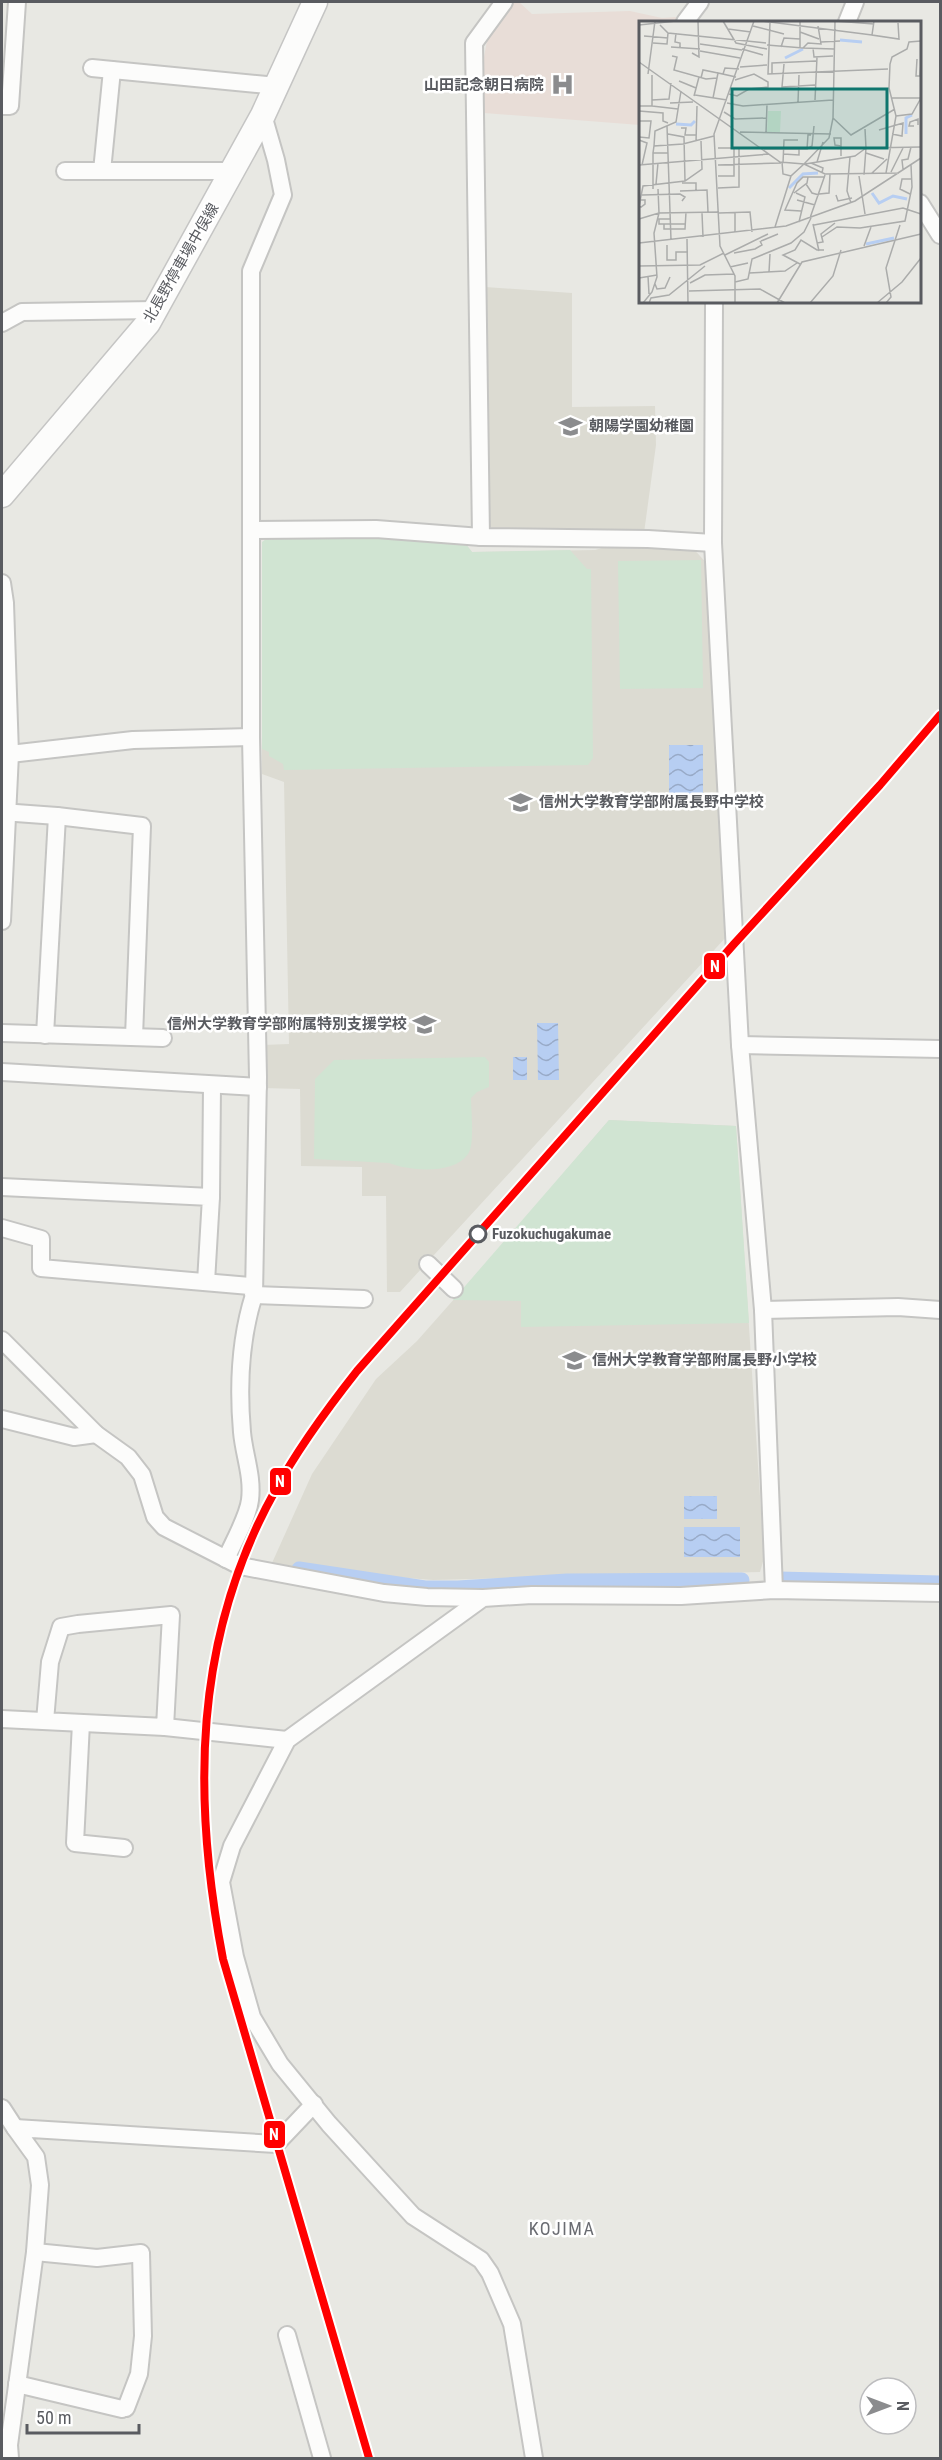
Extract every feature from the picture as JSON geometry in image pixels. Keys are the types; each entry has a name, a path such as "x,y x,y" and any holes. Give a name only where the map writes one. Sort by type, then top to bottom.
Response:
{"main road":[{"name":"北長野停車場中俣線","path":"2,495 148,323 263,115 315,2"}],"street":[{"path":"481,537 474,43 504,2"},
{"path":"686,21 700,2"},
{"path":"847,21 855,2"},
{"path":"2,106 10,106 12,12"},
{"path":"92,68 277,86"},
{"path":"102,171 112,70"},
{"path":"226,1559 250,1503 252,1480 242,1433 241,1349 254,1295 258,1087 251,737 251,272 283,195 263,115"},
{"path":"65,171 232,171"},
{"path":"921,205 940,235"},
{"path":"714,303 713,543 740,1045 764,1310 774,1590"},
{"path":"2,323 22,312 155,310"},
{"path":"252,530 376,529 481,537 648,539 713,543"},
{"path":"2,584 5,603 5,687 10,754 4,812 2,921"},
{"path":"10,754 133,740 251,737"},
{"path":"4,812 142,826 134,1037"},
{"path":"45,1035 57,816"},
{"path":"2,1033 163,1038"},
{"path":"740,1045 940,1049"},
{"path":"2,1072 258,1087"},
{"path":"206,1282 211,1197 212,1086"},
{"path":"2,1187 211,1197"},
{"path":"2,1228 41,1239 41,1268 250,1286 254,1295"},
{"path":"428,1264 454,1288"},
{"path":"254,1295 364,1299"},
{"path":"764,1310 898,1307 940,1310"},
{"path":"2,1340 96,1434 128,1457 142,1475 155,1517 164,1527 240,1566 384,1593 427,1597 681,1596 774,1590 940,1593"},
{"path":"2,1419 74,1437 96,1434"},
{"path":"483,1598 287,1740 232,1846 221,1882 235,1957 252,2017 280,2064 413,2216 481,2260 490,2273 512,2324 534,2458"},
{"path":"45,1720 50,1662 61,1627 171,1615 165,1727"},
{"path":"2,1719 165,1727 287,1740"},
{"path":"81,1723 75,1843 124,1848"},
{"path":"8,2128 276,2144 314,2104"},
{"path":"2,2109 8,2128 36,2157 40,2184 35,2252 16,2384 9,2445 10,2458"},
{"path":"16,2384 124,2409 139,2374 143,2336 141,2253 97,2258 35,2252"},
{"path":"287,2335 322,2458"}],"shaded area":[{"name":"山田記念朝日病院","path":"514,2 519,2 532,14 630,11 662,18 676,17 675,21 639,21 639,125 484,113 484,57 487,41"},
{"name":"朝陽学園幼稚園","path":"485,287 572,293 572,407 655,406 656,445 644,533 499,536 488,524"},
{"name":"信州大学教育学部附属長野中学校","path":"262,542 465,543 472,552 595,550 616,544 689,544 711,568 727,936 400,1292 387,1292 386,1196 362,1196 362,1167 301,1166 300,1089 263,1088 262,1045 289,1044 284,782 262,774"},
{"name":"信州大学教育学部附属長野小学校","path":"609,1120 736,1126 764,1558 760,1572 433,1580 343,1573 272,1563 312,1474 376,1379 417,1341"}],"green space":[{"path":"377,536 465,543 472,552 570,550 587,569 591,569 593,758 588,765 284,770 283,764 262,749 262,542 269,537"},
{"path":"701,560 703,688 620,689 618,561"},
{"path":"485,1057 489,1062 489,1087 477,1092 471,1098 470,1150 461,1161 442,1168 419,1169 389,1163 314,1159 315,1079 334,1060"},
{"path":"609,1120 736,1126 749,1323 521,1327 521,1301 453,1300"}],"water":[{"path":"669,745 703,745 703,802 669,802"},
{"path":"537,1023 558,1023 559,1080 538,1080"},
{"path":"513,1057 527,1057 527,1080 513,1080"},
{"path":"684,1496 717,1496 717,1519 684,1519"},
{"path":"684,1527 740,1527 740,1557 684,1557"}],"waterway":[{"path":"299,1569 425,1588 567,1581 742,1580"},
{"path":"779,1579 940,1583"}],"transit line":[{"name":"N","path":"369,2458 223,1959 213,1899 204,1779 207,1720 214,1661 228,1604 248,1547 275,1491 313,1429 357,1371 734,944 880,785 940,715"}],"place":[{"name":"山田記念朝日病院","path":"562,85"},
{"name":"朝陽学園幼稚園","path":"571,426"},
{"name":"信州大学教育学部附属長野中学校","path":"521,802"},
{"name":"信州大学教育学部附属特別支援学校","path":"425,1024"},
{"name":"Fuzokuchugakumae","path":"478,1234"},
{"name":"信州大学教育学部附属長野小学校","path":"574,1360"}],"district":[{"name":"KOJIMA","path":"562,2228"}]}
